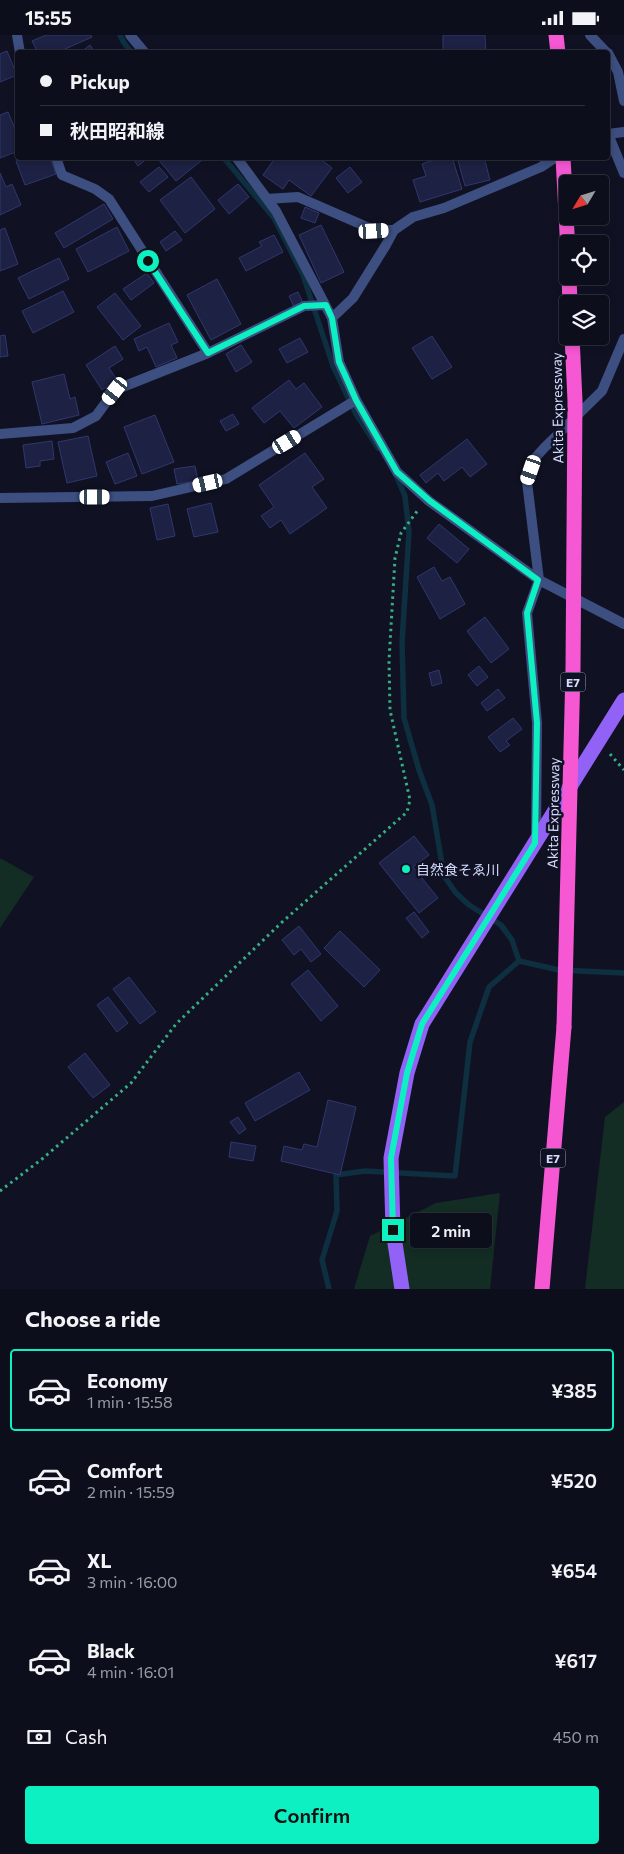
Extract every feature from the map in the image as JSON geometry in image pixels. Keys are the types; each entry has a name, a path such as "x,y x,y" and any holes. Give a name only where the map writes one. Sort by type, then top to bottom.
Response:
{"highway":[{"path":"556,35 558,50"},
{"path":"563,160 567,235"},
{"name":"Akita Expressway","path":"542,1289 564,1027 573,669 575,401 572,345"}],"main road":[{"path":"402,1289 393,1230 391,1158 407,1073 422,1024 624,700"}],"street":[{"path":"17,35 20,50"},
{"path":"130,35 142,50"},
{"path":"590,35 604,50"},
{"path":"610,58 618,72 624,101"},
{"path":"610,134 624,132"},
{"path":"610,139 624,173"},
{"path":"57,160 62,175 95,189 109,199 208,353"},
{"path":"238,160 276,211 323,305 332,318 339,362 353,402 397,472 430,501 538,580 624,624"},
{"path":"332,318 353,298 394,230 413,217 444,208 541,167 552,160"},
{"path":"267,199 298,197 374,231 394,230"},
{"path":"0,434 73,428 96,416 115,391 208,353 304,306 323,305"},
{"path":"535,843 537,723 527,613 538,580 527,483 536,458 602,391 624,339"},
{"path":"0,498 152,496 226,479 353,402"}],"path":[{"path":"0,1191 42,1159 131,1083 176,1024 281,923 407,812 410,800 390,710 390,661 394,558 401,533 417,511"}],"green space":[{"path":"0,858 34,877 0,928"},
{"path":"624,1102 624,1289 585,1289 605,1117"},
{"path":"500,1193 490,1289 354,1289 370,1236 436,1203"}],"building":[{"path":"46,35 91,35 92,37 63,50 34,50 36,49 32,41"},
{"path":"443,35 485,35 486,50 443,50"},
{"path":"90,45 93,50 84,50"},
{"path":"7,51 15,70 15,76 0,82 0,54"},
{"path":"8,112 15,129 15,152 0,158 0,115"},
{"path":"51,160 56,174 25,185 16,161"},
{"path":"134,160 145,160 138,166"},
{"path":"159,160 202,160 176,181"},
{"path":"274,160 322,160 332,168 311,196 289,180 283,189 263,175"},
{"path":"433,160 453,160 462,189 420,202 413,180 426,176 422,164"},
{"path":"458,160 485,160 490,180 465,186"},
{"path":"159,167 168,177 149,192 140,182"},
{"path":"350,167 362,182 348,193 336,178"},
{"path":"0,173 6,187 12,184 21,205 0,215"},
{"path":"191,177 215,209 185,233 160,200"},
{"path":"238,184 249,197 229,214 218,200"},
{"path":"104,204 113,219 64,248 55,233"},
{"path":"305,207 319,213 315,223 301,218"},
{"path":"321,225 344,272 321,283 299,235"},
{"path":"117,227 129,251 88,272 76,249"},
{"path":"5,228 18,264 0,271 0,230"},
{"path":"175,231 182,240 166,251 160,242"},
{"path":"274,235 283,252 246,271 239,258 262,246 259,242"},
{"path":"59,258 69,279 29,299 18,278"},
{"path":"147,273 154,283 131,300 123,289"},
{"path":"217,279 241,324 211,340 187,295"},
{"path":"63,291 74,312 33,333 22,311"},
{"path":"298,292 303,303 294,307 289,296"},
{"path":"115,293 141,326 123,340 97,307"},
{"path":"169,323 178,342 171,345 177,358 156,367 147,347 139,351 134,339"},
{"path":"5,335 8,356 0,357 0,336"},
{"path":"432,336 452,367 432,379 412,348"},
{"path":"300,338 308,352 287,363 279,349"},
{"path":"241,345 252,362 236,372 226,354"},
{"path":"115,346 123,359 109,368 117,380 102,390 86,365"},
{"path":"64,374 70,399 75,397 79,415 42,424 32,382"},
{"path":"289,380 296,389 304,383 322,407 294,428 280,411 264,423 252,408"},
{"path":"233,414 239,424 226,431 220,421"},
{"path":"155,415 174,462 142,474 124,427"},
{"path":"88,436 97,476 67,483 58,442"},
{"path":"467,439 487,464 470,477 462,467 444,481 438,473 426,483 420,475"},
{"path":"52,441 54,459 40,461 40,466 26,468 23,445"},
{"path":"128,453 137,476 115,484 106,462"},
{"path":"305,453 324,479 312,487 327,508 290,534 281,520 270,528 261,516 274,507 259,485"},
{"path":"195,466 198,481 177,484 174,469"},
{"path":"211,503 218,532 194,537 187,509"},
{"path":"168,504 175,536 157,540 150,508"},
{"path":"439,524 469,549 457,563 427,538"},
{"path":"434,567 442,581 450,577 465,604 440,619 417,577"},
{"path":"485,617 509,649 491,663 467,631"},
{"path":"479,666 488,677 477,686 468,675"},
{"path":"439,670 442,683 432,686 429,673"},
{"path":"498,689 505,698 487,711 481,703"},
{"path":"513,718 522,729 506,741 510,745 500,752 488,737"},
{"path":"414,836 429,855 413,867 438,898 419,913 379,863"},
{"path":"414,912 429,932 422,938 406,918"},
{"path":"299,926 321,954 311,962 301,949 294,955 282,940"},
{"path":"340,931 380,970 364,987 324,948"},
{"path":"308,970 338,1006 321,1021 291,984"},
{"path":"129,977 156,1012 140,1024 113,989"},
{"path":"108,997 128,1023 117,1032 97,1005"},
{"path":"85,1053 110,1085 93,1098 68,1067"},
{"path":"299,1072 310,1090 255,1121 245,1103"},
{"path":"328,1100 356,1107 340,1175 281,1161 284,1146 302,1150 304,1144 317,1147"},
{"path":"238,1117 246,1129 239,1134 230,1122"},
{"path":"231,1142 256,1146 253,1161 229,1157"}],"waterway":[{"path":"120,35 130,50"},
{"path":"226,160 274,218 303,275 333,366 356,414 378,448"},
{"path":"396,475 405,496 409,532 402,642 404,718 419,770 432,805 444,876 456,893 469,905 501,925 512,940 519,961"},
{"path":"329,1289 322,1260 337,1211 336,1175 365,1171 455,1176 470,1042 489,987 519,961 559,970 624,973"}],"place":[{"name":"自然食そゑ川","path":"406,869"}],"route":[{"path":"148,261 208,353 304,306 326,305 332,318 339,362 356,400 397,472 430,501 538,580 527,613 537,723 537,820 535,843 422,1024 407,1073 391,1158 393,1230"}]}
